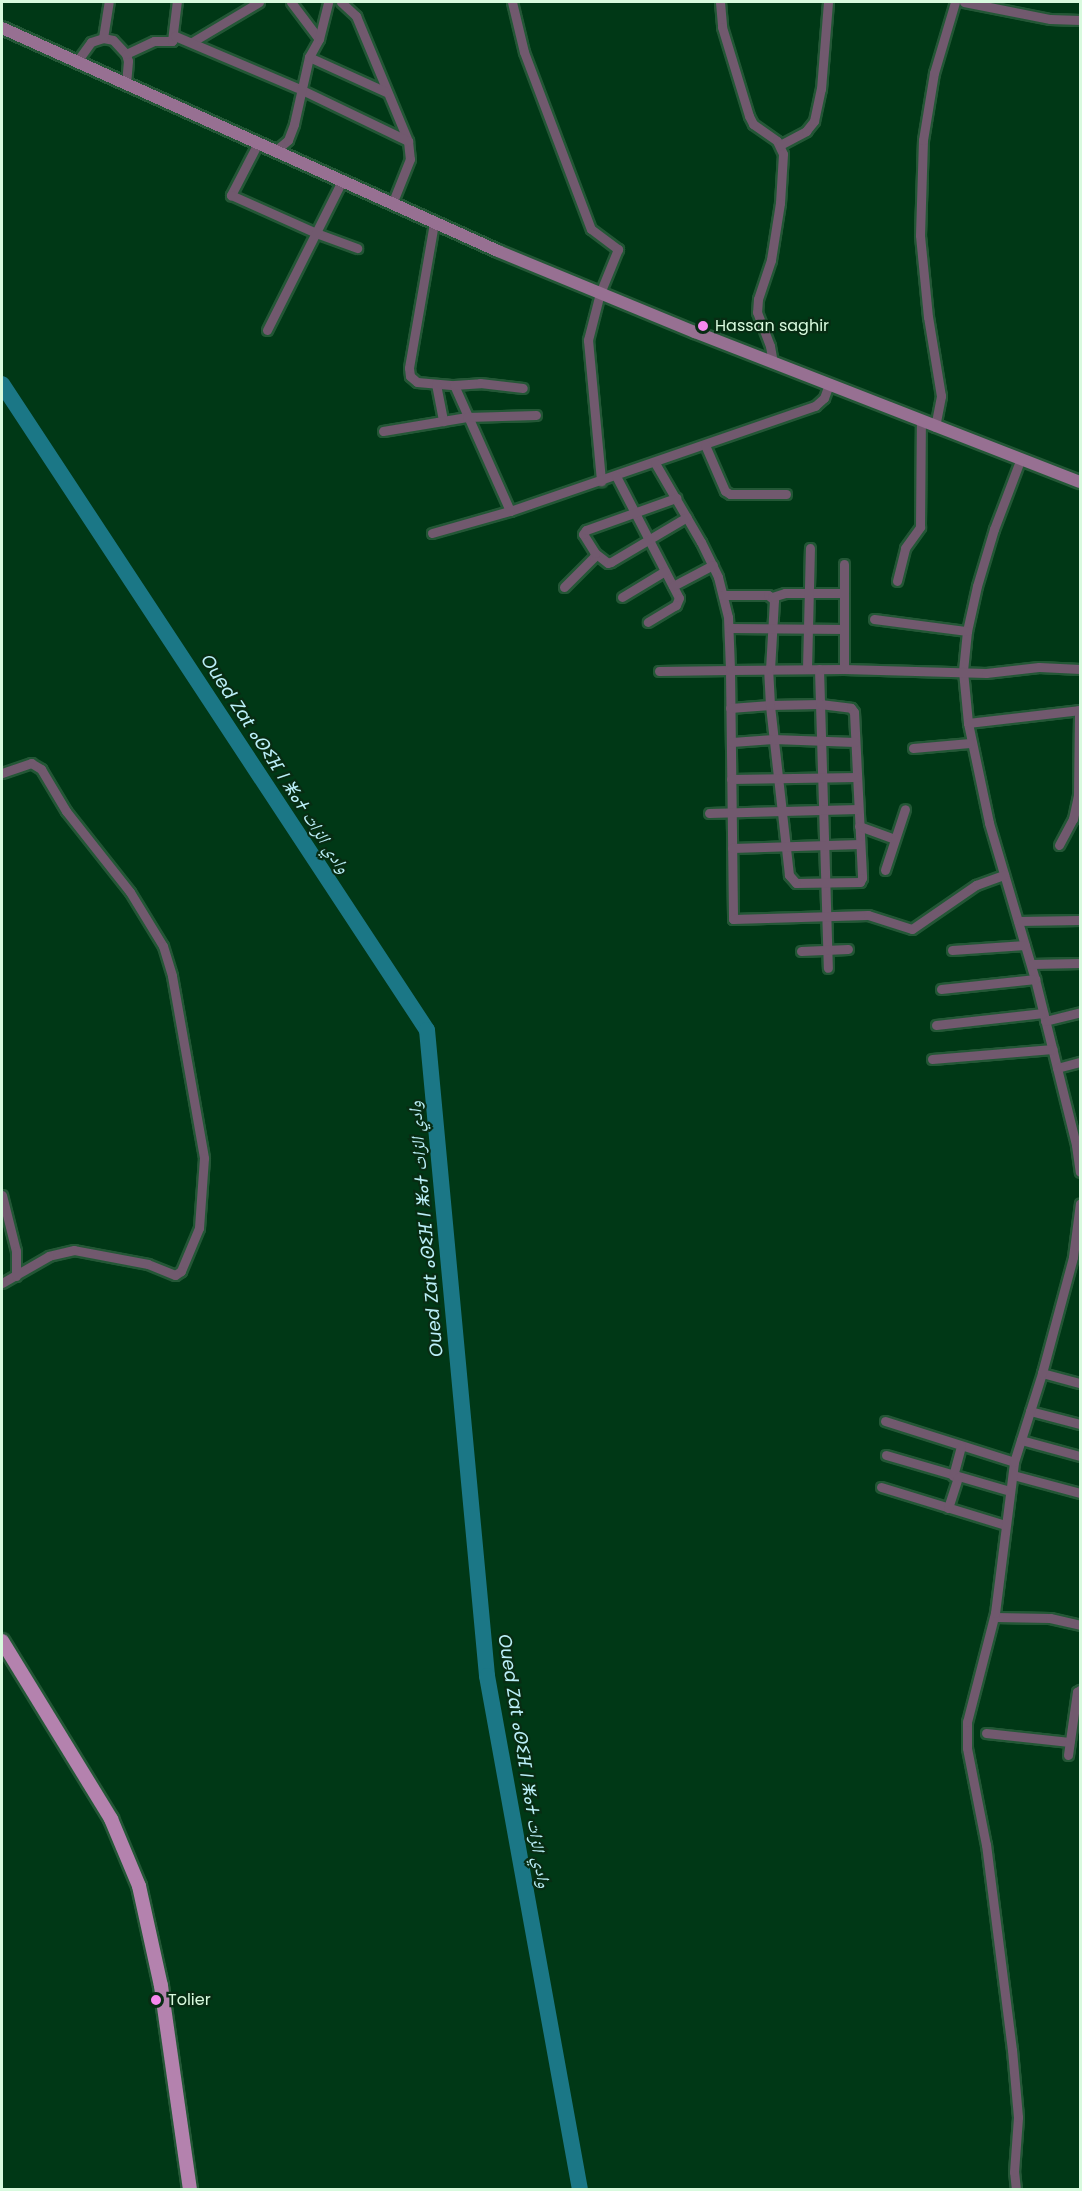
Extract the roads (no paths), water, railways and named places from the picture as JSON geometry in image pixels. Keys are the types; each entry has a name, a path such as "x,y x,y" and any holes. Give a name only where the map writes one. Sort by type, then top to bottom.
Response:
{"main road":[{"path":"2,1641 100,1800 123,1844 139,1886 161,1986 190,2190"}],"street":[{"path":"103,38 109,2"},
{"path":"172,41 177,2"},
{"path":"192,42 259,2"},
{"path":"291,2 319,39"},
{"path":"275,151 288,140 309,57 319,39 328,2"},
{"path":"341,2 356,16 408,141 410,159 392,204"},
{"path":"512,2 524,52 588,222 597,235 616,245 618,249 600,294 588,340 601,481"},
{"path":"720,2 722,27 749,116 753,124 780,145 783,153 780,203 771,260 758,299 757,312 770,346 773,363"},
{"path":"780,145 806,131 814,121 820,89 828,2"},
{"path":"935,427 940,408 940,386 928,317 920,243 923,140 934,73 955,2"},
{"path":"964,2 1050,19 1080,20"},
{"path":"2,28 78,60 434,223 600,294 1080,482"},
{"path":"172,41 175,36 192,42 302,90 408,141"},
{"path":"78,60 91,42 103,38 113,40 126,54 128,61 126,83"},
{"path":"126,54 154,41 172,41"},
{"path":"309,57 386,92"},
{"path":"258,143 231,195 316,233 357,248"},
{"path":"267,330 342,181"},
{"path":"434,223 409,368 412,380 436,384 480,383 523,388"},
{"path":"436,384 443,421"},
{"path":"432,533 510,511 601,481 815,406 824,398 829,384"},
{"path":"454,385 510,511"},
{"path":"383,431 467,417 536,415"},
{"path":"897,581 905,548 920,527 921,421"},
{"path":"705,445 725,491 730,494 786,494"},
{"path":"1021,458 994,529 967,631 963,671 970,743 989,823 1031,964 1053,1049 1079,1155 1080,1172"},
{"path":"655,463 713,565 723,595 729,628 733,918 868,915 912,929 976,885 1004,875"},
{"path":"616,476 680,601 648,622"},
{"path":"676,498 586,531 583,534 584,539 595,553 608,563 687,517"},
{"path":"807,669 810,548"},
{"path":"564,587 594,557 595,553"},
{"path":"844,564 844,669"},
{"path":"673,586 713,565"},
{"path":"622,597 665,572"},
{"path":"723,595 772,597 785,593 844,593"},
{"path":"730,708 770,705 820,704 851,708 854,712 862,880 796,883 792,880 785,846 770,705 769,669 775,607 772,597"},
{"path":"874,619 967,631"},
{"path":"729,628 844,629"},
{"path":"658,670 844,669 1010,672 1040,667 1080,669"},
{"path":"819,669 828,968"},
{"path":"968,723 1080,710 1078,796 1072,819 1059,845"},
{"path":"732,742 822,740 855,742"},
{"path":"913,748 970,743"},
{"path":"2,773 31,763 41,769 66,811 130,892 163,946 172,976 204,1158 200,1228 181,1271 175,1275 148,1264 75,1250 50,1256 2,1283"},
{"path":"731,779 857,777"},
{"path":"709,813 858,809"},
{"path":"885,870 905,809"},
{"path":"859,826 895,839"},
{"path":"732,848 860,844"},
{"path":"1018,921 1080,920"},
{"path":"952,950 1025,945"},
{"path":"801,951 848,949"},
{"path":"1031,964 1080,963"},
{"path":"941,989 1035,979"},
{"path":"936,1025 1080,1012"},
{"path":"932,1059 1053,1049"},
{"path":"1057,1068 1080,1062"},
{"path":"2,1195 16,1251 16,1276"},
{"path":"1016,2190 1014,2172 1018,2117 1012,2050 988,1857 966,1748 967,1722 995,1617 1014,1462 1077,1258 1080,1203"},
{"path":"1042,1373 1080,1383"},
{"path":"1030,1411 1080,1424"},
{"path":"885,1421 1014,1462"},
{"path":"1021,1440 1080,1456"},
{"path":"948,1508 961,1446"},
{"path":"886,1455 1010,1491"},
{"path":"1012,1474 1080,1493"},
{"path":"881,1487 1005,1525"},
{"path":"995,1617 1050,1618 1080,1625"},
{"path":"1068,1755 1077,1692 1080,1690"},
{"path":"986,1733 1070,1742"}],"waterway":[{"name":"Oued Zat ⴰⵙⵉⴼ ⵏ ⵥⴰⵜ وادي الزات","path":"2,384 427,1030 487,1676 580,2190"}],"place":[{"name":"Hassan saghir","path":"703,326"},
{"name":"Tolier","path":"156,2000"}]}
